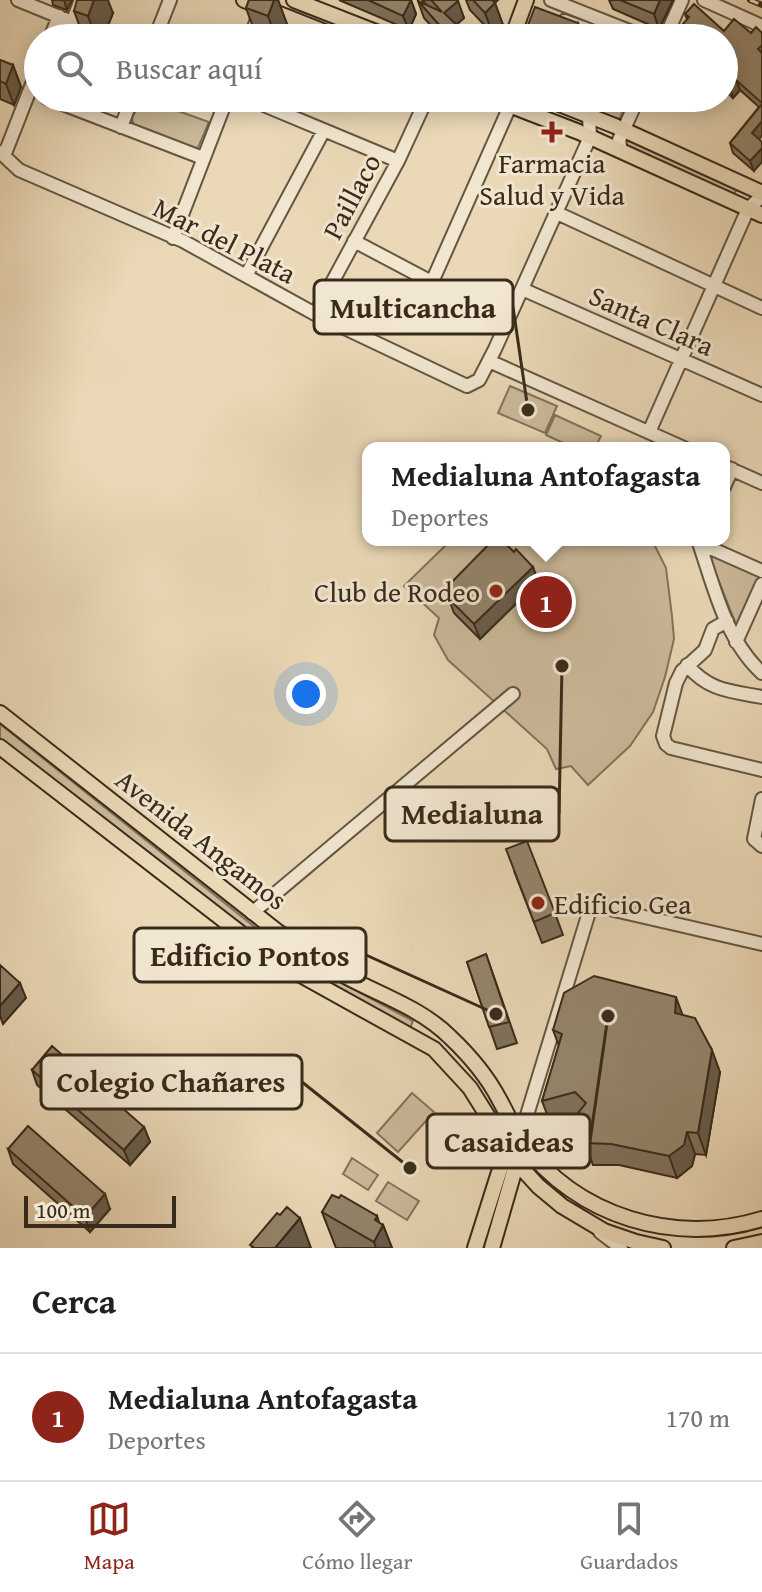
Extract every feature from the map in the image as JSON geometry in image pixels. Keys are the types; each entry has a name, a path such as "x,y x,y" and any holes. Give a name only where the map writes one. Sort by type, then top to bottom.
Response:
{"main road":[{"path":"244,0 304,24"},
{"path":"299,1 356,24"},
{"path":"519,24 529,6"},
{"path":"525,112 590,137 755,212"},
{"path":"579,112 762,195"},
{"name":"Avenida Angamos","path":"0,713 252,913 319,961 402,1004 449,1035 481,1071 518,1135 567,1187 596,1205 654,1225 695,1229 762,1219"},
{"name":"Avenida Angamos","path":"0,747 279,963 434,1049 470,1088 513,1157 550,1197 588,1223 620,1237 663,1248"},
{"path":"492,1248 518,1135"},
{"path":"475,1248 500,1169 513,1157"},
{"path":"734,1248 762,1242"}],"street":[{"path":"18,0 72,22 81,0"},
{"path":"161,24 170,0"},
{"path":"551,0 612,24"},
{"path":"671,24 682,0"},
{"path":"704,0 762,26"},
{"path":"294,20 299,1"},
{"path":"256,24 262,8"},
{"path":"56,24 59,16"},
{"path":"551,16 573,24"},
{"path":"2,154 24,112"},
{"path":"83,112 203,158"},
{"path":"121,127 127,112"},
{"path":"173,238 221,112"},
{"path":"281,112 398,161"},
{"name":"Paillaco","path":"315,314 398,161 421,112"},
{"path":"432,282 507,112"},
{"path":"621,151 619,140 631,112"},
{"path":"589,116 590,137 489,361 671,442"},
{"path":"246,276 324,130"},
{"name":"Mar del Plata","path":"2,154 19,170 173,238 315,314 467,386 479,380 489,361"},
{"path":"649,432 713,287 762,195"},
{"path":"557,213 762,308"},
{"path":"354,241 507,322"},
{"name":"Santa Clara","path":"522,289 762,395"},
{"path":"649,432 654,442"},
{"path":"730,469 762,483"},
{"path":"701,546 736,642 762,673"},
{"path":"710,546 762,571"},
{"path":"736,642 762,584"},
{"path":"727,621 713,629 705,650 687,665 676,683 663,736 666,744 762,770"},
{"path":"687,665 708,685 762,697"},
{"path":"252,913 513,694"},
{"path":"758,843 762,799"},
{"path":"518,1135 590,909 601,907 762,944"},
{"name":"Avenida Angamos","path":"588,1223 621,1248"}],"shaded area":[{"path":"135,112 181,112 209,122 197,150 134,126 132,118"},
{"path":"600,112 623,112 619,120"},
{"path":"628,140 737,189 734,194 626,146"},
{"path":"510,386 557,406 545,433 498,413"},
{"path":"555,415 601,436 598,442 561,442 546,435"},
{"path":"445,546 655,546 666,568 674,639 653,712 630,746 588,785 571,766 556,769 547,749 448,660 434,635 439,618 404,586"},
{"path":"707,551 760,576 737,627"},
{"path":"0,724 266,936 317,970 413,1021 409,1030 283,961 0,740"},
{"path":"412,1093 434,1112 398,1152 377,1133"},
{"path":"352,1158 378,1175 368,1190 343,1174"},
{"path":"388,1182 419,1201 407,1220 376,1201"}],"building":[{"path":"77,0 94,0 88,16 74,11"},
{"path":"249,0 274,0 268,16 246,8"},
{"path":"368,0 411,0 403,16"},
{"path":"431,0 458,1 444,13 456,24 438,24 418,1 442,12"},
{"path":"473,0 492,0 495,3 485,13"},
{"path":"620,0 660,0 654,14"},
{"path":"694,4 716,24 683,24 689,17 685,14"},
{"path":"535,7 578,23 578,24 528,24"},
{"path":"734,19 751,33 756,27 762,33 762,45 758,49 762,53 762,103 738,82 738,24 730,24"},
{"path":"0,60 13,65 6,84 0,81"},
{"path":"762,104 762,121 752,133 762,142 762,148 750,161 730,143"},
{"name":"Club de Rodeo","path":"487,546 508,546 514,552 516,549 533,567 474,624 449,599 448,586"},
{"name":"Edificio Gea","path":"527,841 555,913 534,922 506,849"},
{"path":"486,954 509,1022 489,1027 467,962"},
{"path":"0,965 20,983 0,1006"},
{"path":"594,976 676,997 675,1013 695,1018 712,1050 698,1133 687,1132 684,1145 669,1156 611,1144 585,1143 588,1134 574,1118 586,1103 575,1092 542,1101 562,1034 553,1030 564,993"},
{"path":"52,1046 144,1127 124,1150 32,1070"},
{"path":"28,1126 105,1194 85,1217 8,1149"},
{"path":"332,1195 339,1198 341,1195 377,1216 375,1220 383,1225 374,1242 322,1212"},
{"path":"287,1207 300,1218 275,1248 252,1248 250,1245 277,1213 280,1215"}],"railway":[{"path":"750,0 762,5"}],"place":[{"name":"Farmacia Salud y Vida","path":"552,132"},
{"name":"Multicancha","path":"528,410"},
{"name":"Club de Rodeo","path":"496,591"},
{"name":"Medialuna Antofagasta","path":"546,602"},
{"name":"Medialuna","path":"562,666"},
{"name":"Edificio Gea","path":"538,903"},
{"name":"Edificio Pontos","path":"496,1014"},
{"name":"Casaideas","path":"608,1016"},
{"name":"Colegio Chañares","path":"410,1168"}]}
